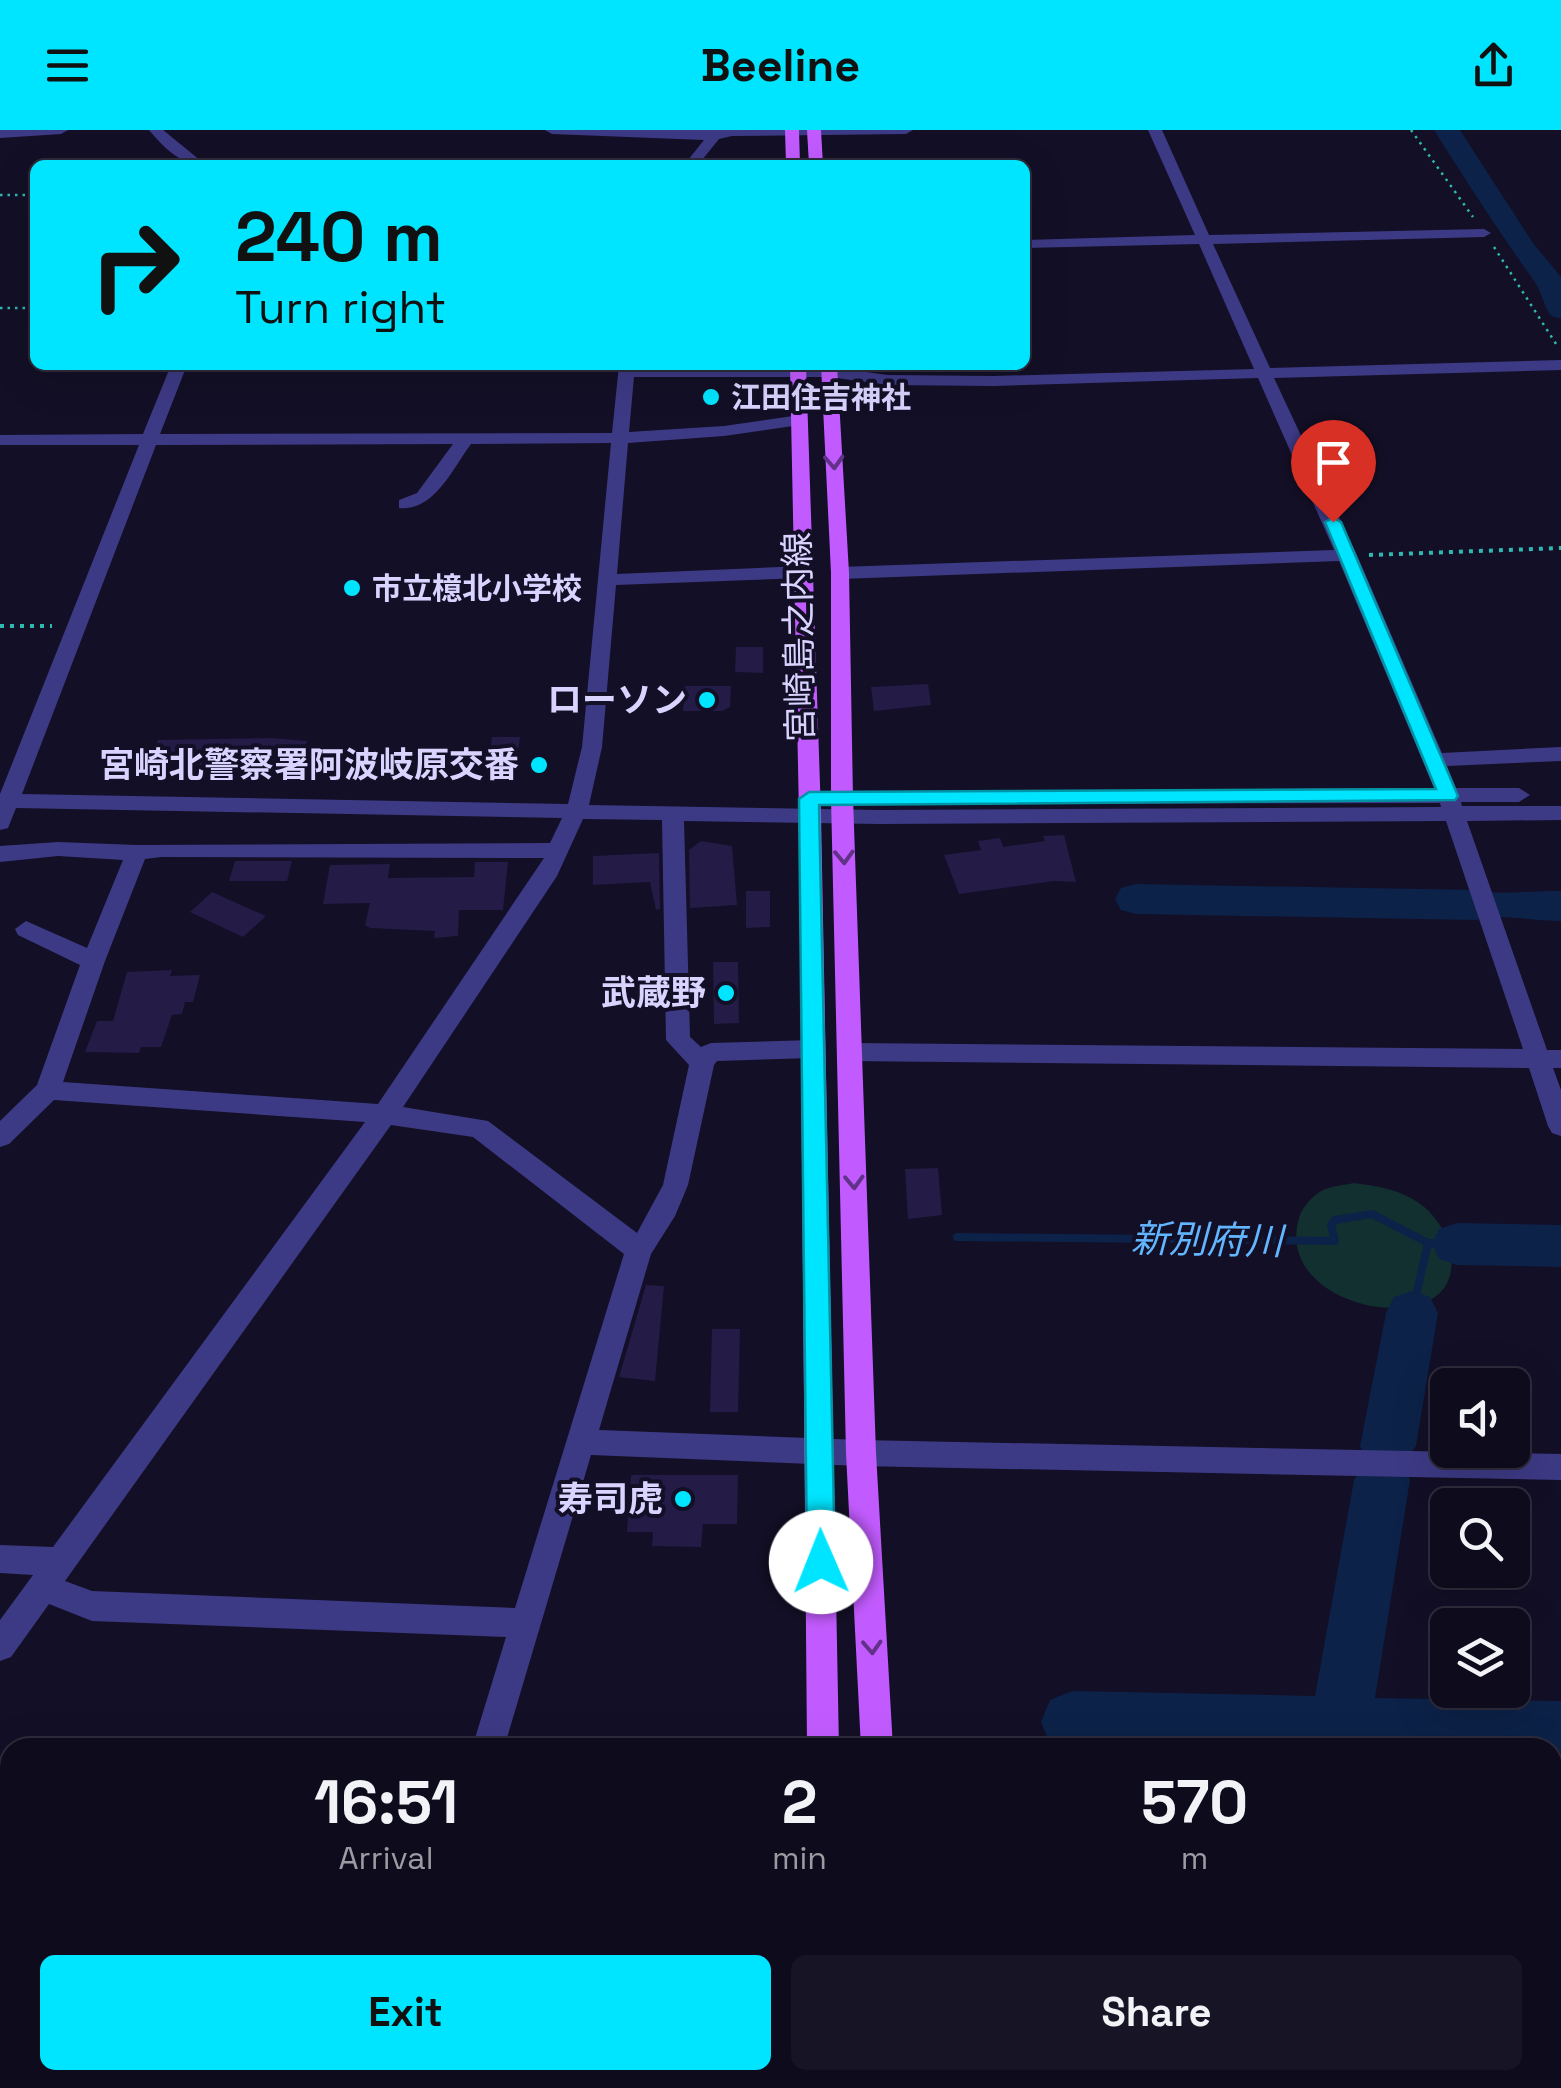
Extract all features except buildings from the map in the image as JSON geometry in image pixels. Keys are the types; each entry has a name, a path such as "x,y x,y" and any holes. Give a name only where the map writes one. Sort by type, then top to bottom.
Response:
{"main road":[{"path":"792,130 793,160"},
{"path":"814,130 816,160"},
{"name":"宮崎島之内線","path":"799,370 824,1738"},
{"name":"宮崎島之内線","path":"829,370 840,574 842,807 861,1453 876,1738"}],"street":[{"path":"0,134 61,130"},
{"path":"156,130 192,160"},
{"path":"552,130 714,136 792,130 906,130"},
{"path":"1155,130 1348,556 1435,760 1550,1059 1561,1126"},
{"path":"694,160 714,136"},
{"path":"1030,244 1484,232"},
{"path":"834,370 888,380 994,381 1561,364"},
{"path":"0,823 5,801 177,370"},
{"path":"0,1646 385,1114 549,871 577,805 592,747 627,370"},
{"path":"0,440 621,438 724,431 800,420"},
{"path":"405,504 422,496 433,470 466,438"},
{"path":"840,574 1348,556"},
{"path":"606,580 803,572"},
{"path":"1435,760 1561,754"},
{"path":"5,801 842,807 1451,804 1561,795"},
{"path":"1451,804 1561,813"},
{"path":"577,805 674,814 809,807"},
{"path":"674,814 678,1040 702,1062"},
{"path":"0,854 58,849 137,853 558,851"},
{"path":"0,1137 48,1090 93,960 137,853"},
{"path":"26,929 93,960"},
{"path":"491,1738 639,1250 681,1174 702,1062 711,1052 722,1050 812,1049"},
{"path":"850,1052 1550,1059"},
{"path":"48,1090 385,1114 479,1128 639,1250"},
{"path":"579,1442 861,1453 1561,1467"},
{"path":"0,1558 51,1574 92,1606 525,1623"}],"path":[{"path":"0,195 30,195"},
{"path":"0,308 30,308"},
{"path":"1348,556 1561,548"},
{"path":"0,626 77,626"}],"green space":[{"path":"1354,1183 1411,1198 1441,1228 1451,1258 1450,1274 1445,1287 1434,1298 1396,1308 1352,1301 1314,1278 1302,1261 1296,1241 1305,1206 1323,1190"}],"waterway":[{"path":"1447,130 1522,248 1551,283 1561,310"},
{"name":"新別府川","path":"1136,899 1476,905"},
{"name":"新別府川","path":"1506,905 1561,906"},
{"name":"新別府川","path":"957,1237 1335,1241 1331,1225 1335,1220 1372,1214 1428,1243"},
{"name":"新別府川","path":"1412,1313 1428,1243"},
{"name":"新別府川","path":"1428,1243 1457,1244"},
{"name":"新別府川","path":"1457,1244 1561,1246"},
{"name":"新別府川","path":"1388,1446 1412,1313"},
{"name":"新別府川","path":"1340,1727 1382,1480"},
{"name":"新別府川","path":"1072,1722 1340,1727"},
{"name":"新別府川","path":"1338,1738 1340,1727"},
{"name":"新別府川","path":"1340,1727 1561,1732"}],"place":[{"name":"江田住吉神社","path":"711,397"},
{"name":"市立檍北小学校","path":"352,588"},
{"name":"ローソン","path":"707,700"},
{"name":"宮崎北警察署阿波岐原交番","path":"539,765"},
{"name":"武蔵野","path":"726,993"},
{"name":"寿司虎","path":"683,1499"}],"route":[{"path":"821,1562 809,799 1448,796 1333,522"}]}
